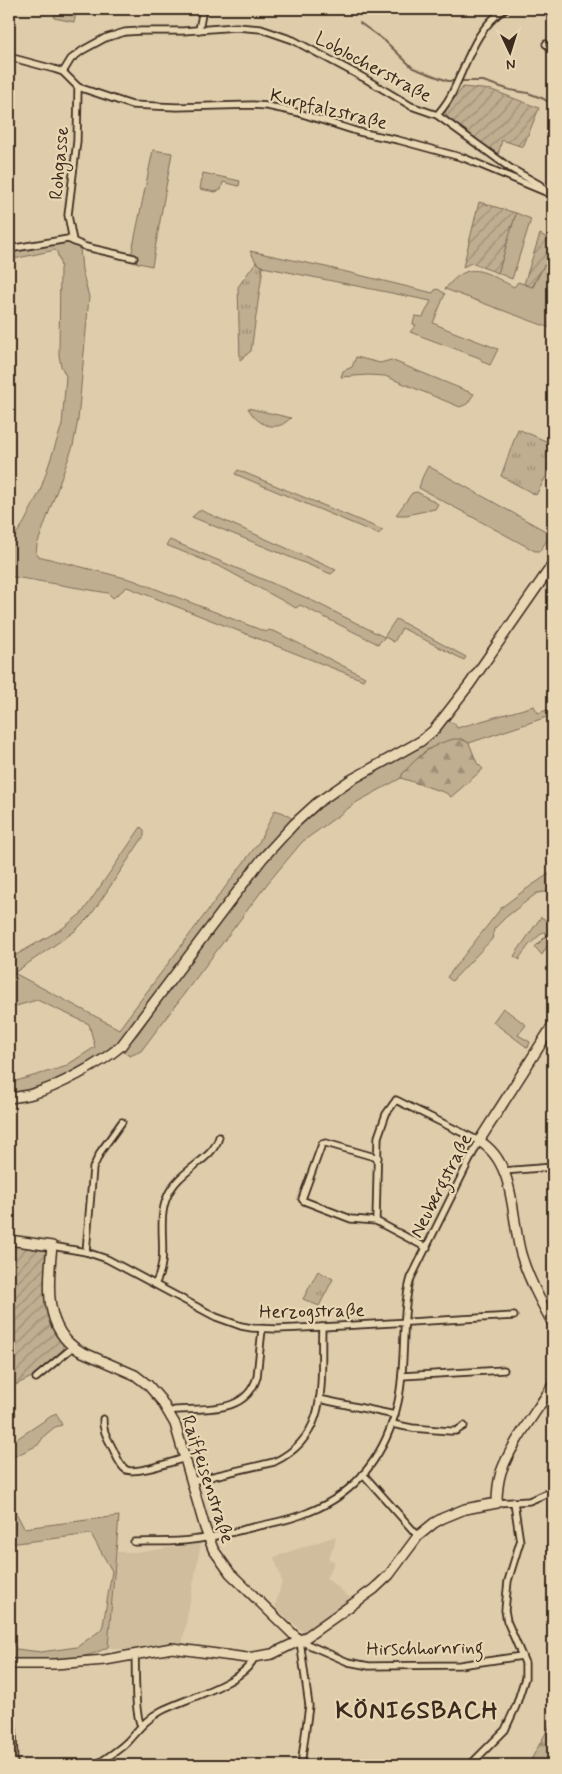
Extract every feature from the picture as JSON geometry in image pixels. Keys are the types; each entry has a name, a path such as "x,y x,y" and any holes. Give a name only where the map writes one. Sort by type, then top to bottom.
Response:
{"street":[{"path":"199,30 203,9"},
{"path":"437,115 454,89 482,30 492,18 505,9"},
{"name":"Loblocherstraße","path":"62,72 78,53 96,42 117,34 141,31 247,27 283,36 364,78 411,106 437,115 510,168 540,185 545,192"},
{"path":"546,44 553,49"},
{"name":"Kurpfalzstraße","path":"9,57 62,72 78,88 114,100 143,106 253,105 282,109 359,132 398,140 464,158 553,195"},
{"name":"Rohgasse","path":"73,241 68,215 78,141 78,88"},
{"path":"9,249 62,239 73,241 86,247 134,258"},
{"path":"9,1098 32,1094 64,1080 122,1046 281,837 310,810 340,787 421,741 434,730 469,684 553,564"},
{"name":"Neubergstraße","path":"134,1542 179,1542 280,1521 308,1513 343,1494 363,1474 385,1444 395,1415 402,1376 409,1286 426,1248 480,1142 553,1025"},
{"path":"376,1221 378,1137 386,1114 396,1100 480,1142 490,1149 503,1171 513,1204 523,1259 544,1309 553,1324"},
{"path":"86,1252 93,1168 101,1150 122,1122"},
{"path":"155,1284 162,1268 163,1217 167,1196 179,1178 214,1148 219,1137"},
{"path":"378,1158 324,1144 302,1196 304,1201 351,1219 376,1221 426,1248"},
{"path":"503,1171 553,1167"},
{"name":"Herzogstraße","path":"9,1240 86,1252 107,1259 224,1321 241,1326 262,1329 322,1327 514,1316"},
{"path":"36,1378 73,1347 62,1335 52,1313 50,1272 52,1246"},
{"path":"192,1481 264,1465 285,1457 301,1444 311,1430 319,1399 322,1327"},
{"path":"169,1412 228,1406 246,1397 255,1384 257,1377 262,1329"},
{"name":"Raiffeisenstraße","path":"73,1347 135,1375 156,1393 175,1424 213,1549 224,1565 300,1641"},
{"path":"402,1376 504,1370"},
{"path":"497,1503 498,1487 503,1468 553,1385"},
{"path":"319,1399 395,1415"},
{"path":"103,1419 102,1426 107,1438 125,1470 129,1472 186,1458"},
{"path":"392,1424 412,1428 450,1431 456,1431 464,1426"},
{"path":"363,1474 418,1536"},
{"path":"9,1664 55,1664 105,1660 172,1648 224,1656 254,1658 272,1654 300,1641 351,1606 383,1581 418,1536 434,1523 452,1514 477,1506 529,1501 553,1491"},
{"name":"Hirschhornring","path":"300,1641 348,1662 369,1666 460,1665 522,1656 507,1621 505,1610 508,1581 520,1542 514,1502"},
{"path":"300,1641 310,1706 301,1765"},
{"path":"135,1655 137,1712 141,1725"},
{"path":"470,1765 505,1730 509,1722 525,1678 525,1663 522,1656"},
{"path":"96,1765 121,1747 141,1725 160,1711 214,1689 245,1670 254,1658"},
{"path":"9,1702 14,1735 14,1765"}],"shaded area":[{"path":"336,1536 334,1547 328,1558 335,1562 326,1578 353,1600 312,1630 303,1632 275,1607 282,1581 274,1557"},
{"path":"201,1543 182,1644 160,1645 130,1651 108,1647 117,1552 142,1552"}],"green space":[{"path":"60,9 77,9 74,22 54,18 55,13 58,14"},
{"path":"463,87 492,90 539,108 523,147 502,140 498,155 476,141 446,116 445,111"},
{"path":"153,150 172,153 152,266 130,261"},
{"path":"203,173 240,181 239,186 223,182 221,190 215,192 200,189"},
{"path":"479,202 516,213 498,273 471,263 463,267"},
{"path":"516,213 531,219 512,279 498,273"},
{"path":"540,234 553,241 553,268 544,265 532,287 524,284"},
{"path":"55,243 71,243 80,248 82,270 89,297 78,420 73,446 37,545 36,553 38,556 133,580 266,632 269,630 276,632 365,677 363,680 127,587 113,598 108,593 9,576 9,544 24,523 40,491 62,425 66,376 61,366 59,355 61,267 57,252 55,250 9,260 9,251"},
{"path":"250,251 433,293 438,289 445,294 433,323 498,349 490,365 483,362 480,358 410,332 416,325 413,324 415,316 423,317 431,301 263,267 256,262"},
{"path":"256,262 263,267 251,351 240,360 238,287"},
{"path":"544,265 553,269 553,329 445,289 454,279 470,271 486,273 514,287 518,282 533,287"},
{"path":"356,357 380,363 391,360 474,394 467,404 460,407 385,376 341,377 343,371 352,367"},
{"path":"248,408 291,418 281,425 270,426 257,420"},
{"path":"518,429 553,444 553,464 536,495 501,476"},
{"path":"428,466 551,534 540,551 535,551 419,488"},
{"path":"238,470 383,530 378,534 235,474"},
{"path":"417,492 438,504 435,509 406,515 396,515 412,493"},
{"path":"200,510 336,570 331,574 192,517"},
{"path":"170,540 307,598 384,637 396,619 466,657 464,660 402,628 394,642 385,637 378,644 300,605 296,608 221,567 166,545"},
{"path":"534,706 538,713 553,708 553,715 469,743 461,739 426,750 403,773 401,778 357,802 302,842 267,884 141,1051 130,1056 122,1051 138,1034 170,988 279,845 333,796 435,735 447,721 454,723 457,728"},
{"path":"454,739 461,739 469,743 477,763 483,769 451,797 446,793 401,778 414,761 426,751"},
{"path":"275,810 284,813 294,820 126,1036 104,1054 34,1092 9,1095 9,1083 64,1067 95,1047 89,1024 37,1000 9,1008 9,959 63,928 82,913 141,827 144,830 144,836 91,915 75,931 14,973 119,1029 259,842"},
{"path":"553,871 553,891 537,893 506,917 494,929 492,939 452,981 447,977 502,907"},
{"path":"541,917 553,924 553,949 547,946 542,955 535,947 545,937 546,933 543,932 529,945 520,957 520,960 514,956"},
{"path":"503,1008 526,1025 518,1035 530,1042 528,1048 493,1022"},
{"path":"9,1245 47,1251 47,1311 51,1324 63,1344 63,1351 36,1375 9,1388"},
{"path":"318,1271 333,1279 319,1306 303,1299"},
{"path":"56,1413 62,1425 55,1427 45,1435 38,1445 9,1459 9,1444"},
{"path":"9,1499 24,1528 119,1516 108,1647 72,1659 9,1660 9,1635 16,1649 41,1652 77,1647 101,1630 112,1571 91,1534 9,1544 9,1520 11,1519"},
{"path":"553,1720 553,1765 528,1765"}],"waterway":[{"path":"341,9 352,14"},
{"path":"360,23 385,41 413,68 448,81 483,81 510,90 528,93 544,99 553,106"}],"district":[{"name":"KÖNIGSBACH","path":"417,1710"}]}
